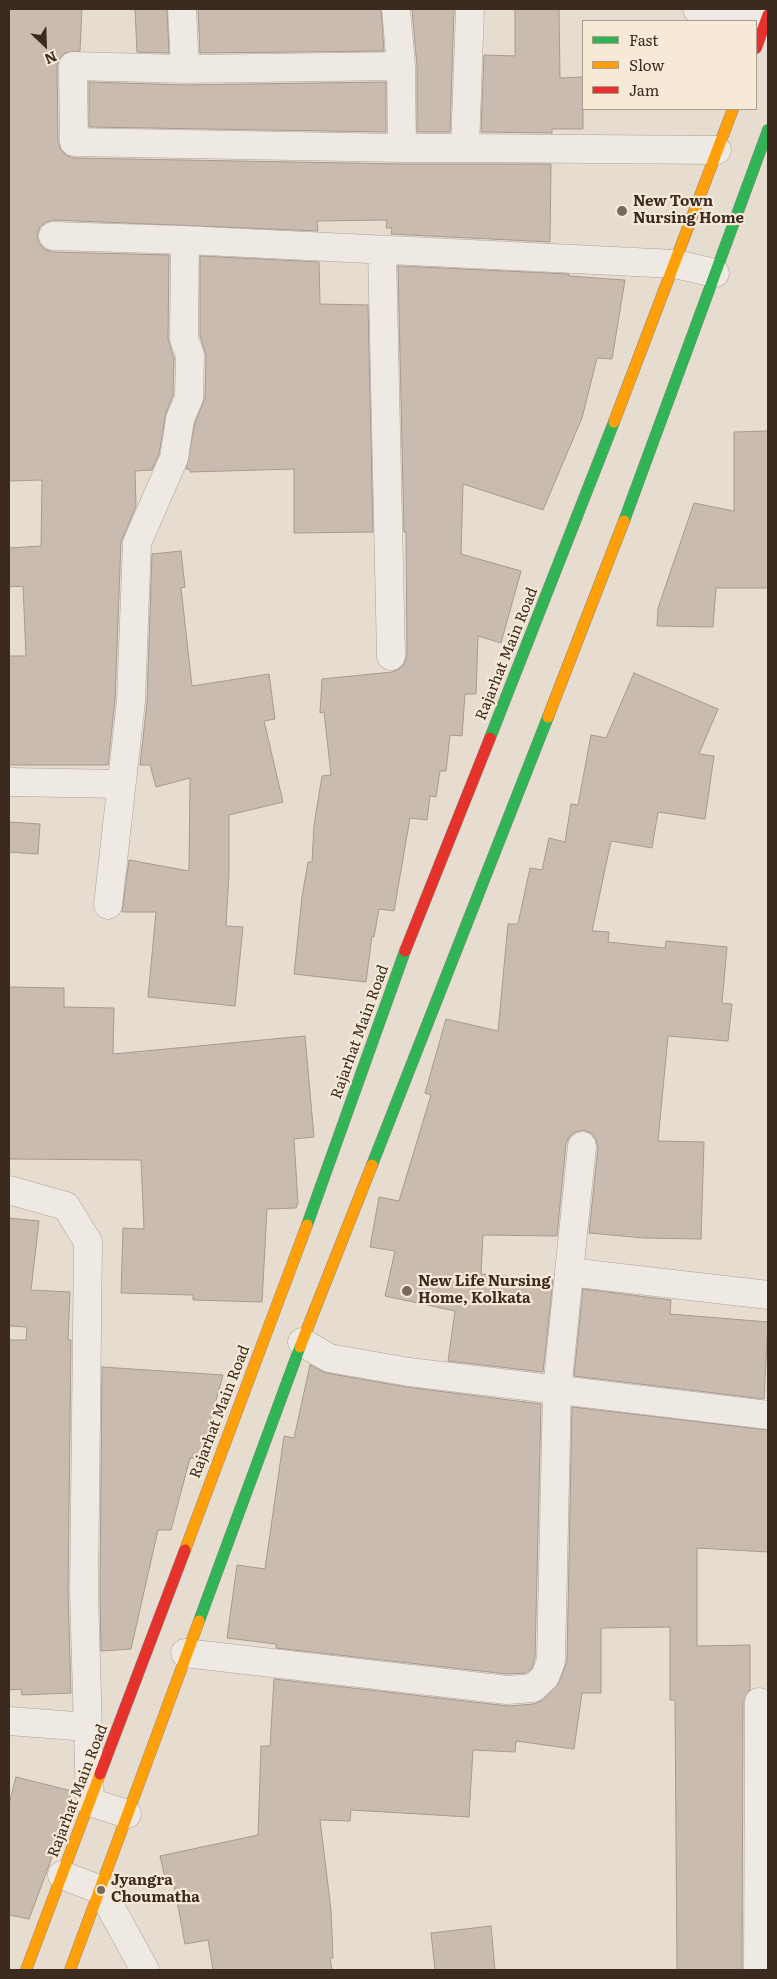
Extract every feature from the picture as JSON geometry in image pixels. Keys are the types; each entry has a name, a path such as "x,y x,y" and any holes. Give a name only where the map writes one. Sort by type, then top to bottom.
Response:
{"main road":[{"path":"757,45 768,15"},
{"name":"Rajarhat Main Road","path":"26,1970 285,1285 403,957 562,557 733,110"},
{"path":"70,1970 101,1890 185,1653 302,1342 623,525 768,130"}],"street":[{"path":"182,9 185,68"},
{"path":"396,9 401,66 402,148"},
{"path":"465,148 470,9"},
{"path":"697,9 768,15"},
{"path":"401,66 185,68 73,66 74,142 402,148 717,150"},
{"path":"53,236 184,240 675,264 715,273"},
{"path":"108,905 131,701 137,543 174,458 180,419 189,398 190,355 184,340 184,240"},
{"path":"382,250 391,656"},
{"path":"9,782 121,784"},
{"path":"185,1653 507,1690 532,1688 545,1677 551,1661 556,1390 582,1146"},
{"path":"9,1190 66,1206 88,1242 84,1592 90,1802 127,1814"},
{"path":"569,1272 768,1295"},
{"path":"302,1342 329,1358 409,1372 768,1415"},
{"path":"758,1970 760,1702"},
{"path":"9,1721 88,1727"},
{"path":"62,1876 101,1890 146,1970"}],"building":[{"path":"9,9 82,9 80,51 65,53 59,59 57,66 58,142 61,150 67,156 74,158 402,164 551,164 550,242 391,234 392,228 386,228 387,220 317,221 318,231 53,220 46,222 40,227 37,235 39,243 44,249 52,252 169,255 168,339 174,358 173,395 166,413 159,454 152,470 135,471 136,506 121,542 115,700 108,765 9,765 9,656 26,656 23,586 9,587 9,548 41,546 42,480 9,481"},
{"path":"135,9 167,9 169,53 137,52"},
{"path":"198,9 381,9 384,51 200,53"},
{"path":"412,9 454,9 450,132 417,132 417,66"},
{"path":"515,9 559,9 560,78 582,77 583,129 552,129 552,133 481,132 484,55 515,56"},
{"path":"89,82 185,85 386,82 386,132 89,127"},
{"path":"200,256 319,262 320,304 368,305 373,532 294,533 294,469 190,472 190,469 186,469 195,423 205,398 206,355 200,336"},
{"path":"398,266 569,274 569,276 625,280 612,359 597,358 582,418 543,510 463,484 461,554 521,571 501,643 478,636 476,694 465,694 462,736 450,735 446,771 440,771 436,797 430,796 427,820 410,818 394,911 379,909 374,937 372,936 366,982 294,974 302,897 308,862 312,862 314,825 322,776 331,775 324,712 320,713 322,679 392,672 404,664 407,656 406,532 404,532"},
{"path":"768,431 768,588 716,588 713,627 657,626 658,608 694,503 734,511 734,432"},
{"path":"181,551 185,587 181,588 192,686 269,674 275,719 264,721 283,802 229,815 229,873 226,926 243,927 235,1006 148,997 156,912 122,912 129,860 189,871 190,778 156,787 150,765 140,765 147,702 152,554"},
{"path":"634,673 718,709 699,754 714,756 705,819 658,812 652,848 611,841 592,931 609,932 608,942 665,948 666,941 727,947 722,1003 732,1004 728,1041 668,1036 658,1141 704,1142 701,1239 644,1238 589,1233 598,1147 596,1139 591,1133 583,1130 575,1132 569,1137 566,1144 557,1236 483,1235 481,1274 553,1280 543,1372 448,1361 455,1311 385,1296 395,1251 370,1247 379,1197 399,1201 431,1095 425,1093 446,1019 498,1031 508,924 518,924 530,868 542,870 549,838 565,842 571,804 578,805 591,735 606,738"},
{"path":"9,822 40,824 38,854 9,852"},
{"path":"9,987 64,988 64,1007 114,1008 113,1054 305,1036 314,1137 294,1139 298,1203 296,1208 267,1209 262,1302 193,1300 193,1295 121,1293 123,1228 144,1229 141,1160 9,1159"},
{"path":"9,1218 39,1221 31,1290 70,1292 68,1340 71,1340 68,1592 71,1693 22,1695 21,1689 9,1690 9,1340 26,1340 27,1327 9,1326"},
{"path":"583,1289 671,1300 670,1314 768,1322 764,1399 574,1376"},
{"path":"310,1365 326,1373 406,1387 541,1404 535,1658 532,1668 526,1673 507,1674 276,1648 276,1644 227,1638 237,1565 265,1569 284,1436 294,1438"},
{"path":"102,1367 223,1375 200,1458 190,1458 171,1530 158,1530 131,1649 101,1651 100,1592"},
{"path":"572,1407 768,1430 768,1552 697,1548 697,1646 750,1645 750,1690 743,1702 742,1970 677,1970 675,1700 670,1700 670,1627 601,1628 601,1693 582,1693 574,1749 516,1741 515,1752 473,1750 469,1817 351,1810 350,1821 320,1820 331,1910 333,1958 330,1958 332,1970 213,1970 208,1940 185,1944 173,1880 166,1882 160,1856 258,1835 261,1746 270,1746 274,1679 508,1706 534,1704 543,1700 559,1683 567,1661"},
{"path":"16,1777 72,1791 62,1831 57,1844 55,1843 51,1860 29,1919 9,1915 9,1804"},
{"path":"491,1926 495,1970 435,1970 431,1933"}],"traffic: fast":[{"path":"624,521 768,130"},
{"path":"490,738 614,422"},
{"path":"372,1165 548,717"},
{"path":"307,1225 405,951"},
{"path":"199,1621 300,1347"}],"traffic: slow":[{"path":"614,422 733,110"},
{"path":"548,717 624,521"},
{"path":"300,1347 372,1165"},
{"path":"185,1550 307,1225"},
{"path":"70,1970 199,1621"},
{"path":"26,1970 100,1774"}],"traffic: jam":[{"path":"757,45 768,15"},
{"path":"405,951 490,738"},
{"path":"100,1774 185,1550"}],"place":[{"name":"New Town Nursing Home","path":"622,211"},
{"name":"New Life Nursing Home, Kolkata","path":"407,1291"},
{"name":"Jyangra Choumatha","path":"101,1890"}]}
